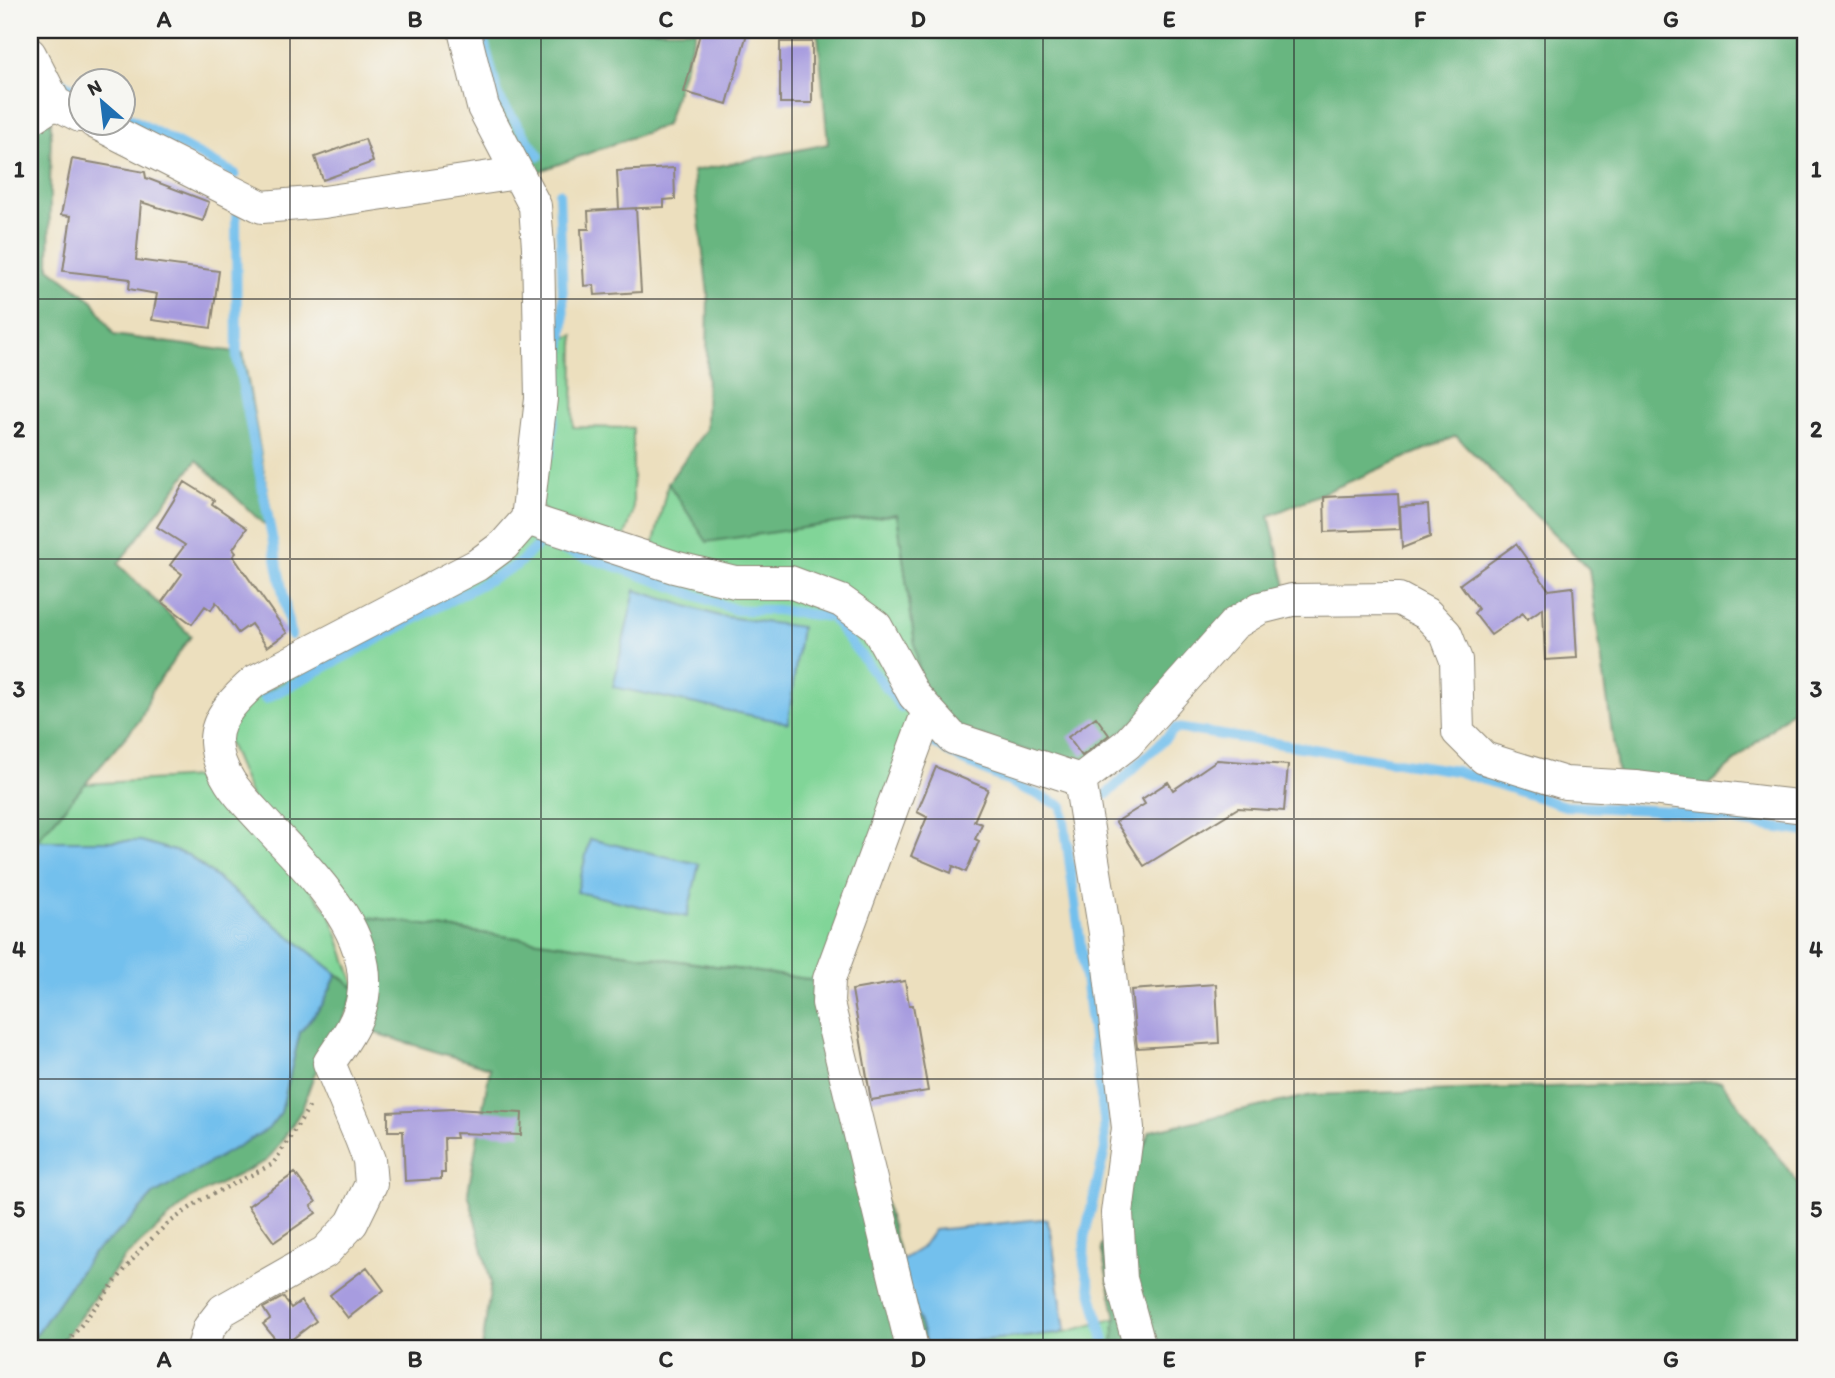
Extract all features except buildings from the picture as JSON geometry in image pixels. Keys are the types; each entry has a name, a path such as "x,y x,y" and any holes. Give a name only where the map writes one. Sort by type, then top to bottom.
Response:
{"street":[{"path":"203,1348 209,1328 223,1310 325,1252 352,1223 371,1184 369,1160 362,1139 338,1092 329,1063 348,1036 363,998 363,968 347,923 311,874 232,788 221,763 216,739 223,719 236,698 256,681 477,565 504,545 527,519 541,399 535,206 483,107 464,30"},
{"path":"30,54 55,112"},
{"path":"122,136 262,207 324,202 517,173"},
{"path":"527,519 674,568 735,582 790,582 841,601 876,626 914,695 953,738 1080,780"},
{"path":"1080,780 1127,744 1234,624 1260,608 1292,600 1399,599 1427,614 1446,634 1456,660 1458,732 1484,758 1565,783 1635,787 1805,807"},
{"path":"912,1348 828,1003 829,979 928,711"},
{"path":"1080,780 1105,933 1128,1128 1117,1213 1121,1279 1140,1348"}],"path":[{"path":"63,1348 141,1250 166,1226 201,1200 273,1164 305,1118 329,1063"}],"green space":[{"path":"473,30 696,30 666,125 529,175 489,103"},
{"path":"807,30 1805,30 1805,699 1707,786 1618,775 1589,569 1456,436 1269,516 1287,590 1080,768 944,724 920,680 897,514 707,542 668,483 706,429 708,294 693,171 828,144 818,35"},
{"path":"51,115 49,268 93,301 114,335 243,353 275,535 197,460 118,564 191,636 153,689 140,720 36,841 30,836 30,126"},
{"path":"574,335 573,427 633,428 633,512 624,539 547,513 533,498 552,342"},
{"path":"668,483 708,541 897,514 920,680 887,630 652,551"},
{"path":"530,532 802,596 862,626 918,717 821,981 354,915 252,799 225,734 240,707"},
{"path":"214,776 330,913 356,989 188,855 36,841 85,784"},
{"path":"354,915 821,981 927,1348 482,1348 491,1283 468,1192 490,1068 365,1030"},
{"path":"337,974 356,989 334,1044 314,1075 301,1111 277,1148 266,1161 190,1199 124,1258 57,1348 30,1348 30,1343 92,1254 124,1227 153,1195 268,1129 281,1112 300,1032 323,1004"},
{"path":"1721,1081 1805,1192 1805,1348 1112,1348 1116,1318 1101,1248 1150,1131 1312,1095"},
{"path":"1116,1318 1112,1348 927,1348 927,1345 1059,1334"}],"water":[{"path":"635,590 719,616 801,627 788,723 613,687"},
{"path":"30,836 36,841 141,841 188,855 337,974 323,1004 300,1032 281,1112 268,1129 153,1195 124,1227 92,1254 30,1343"},
{"path":"590,839 699,864 687,917 577,892"},
{"path":"1047,1220 1051,1232 1065,1330 1059,1334 927,1345 900,1261 921,1248 934,1230"}],"waterway":[{"path":"33,30 41,52"},
{"path":"481,30 499,98 539,156"},
{"path":"53,78 66,85"},
{"path":"136,121 235,174"},
{"path":"550,454 564,322 559,193"},
{"path":"236,217 237,357 291,635"},
{"path":"265,699 517,565 540,543 621,568 736,610 776,610 831,617 901,707"},
{"path":"1106,795 1176,728 1456,771 1565,806 1670,811 1805,832"},
{"path":"931,741 962,760 1062,806 1104,1119 1105,1149 1085,1235 1084,1264 1106,1348"}]}
